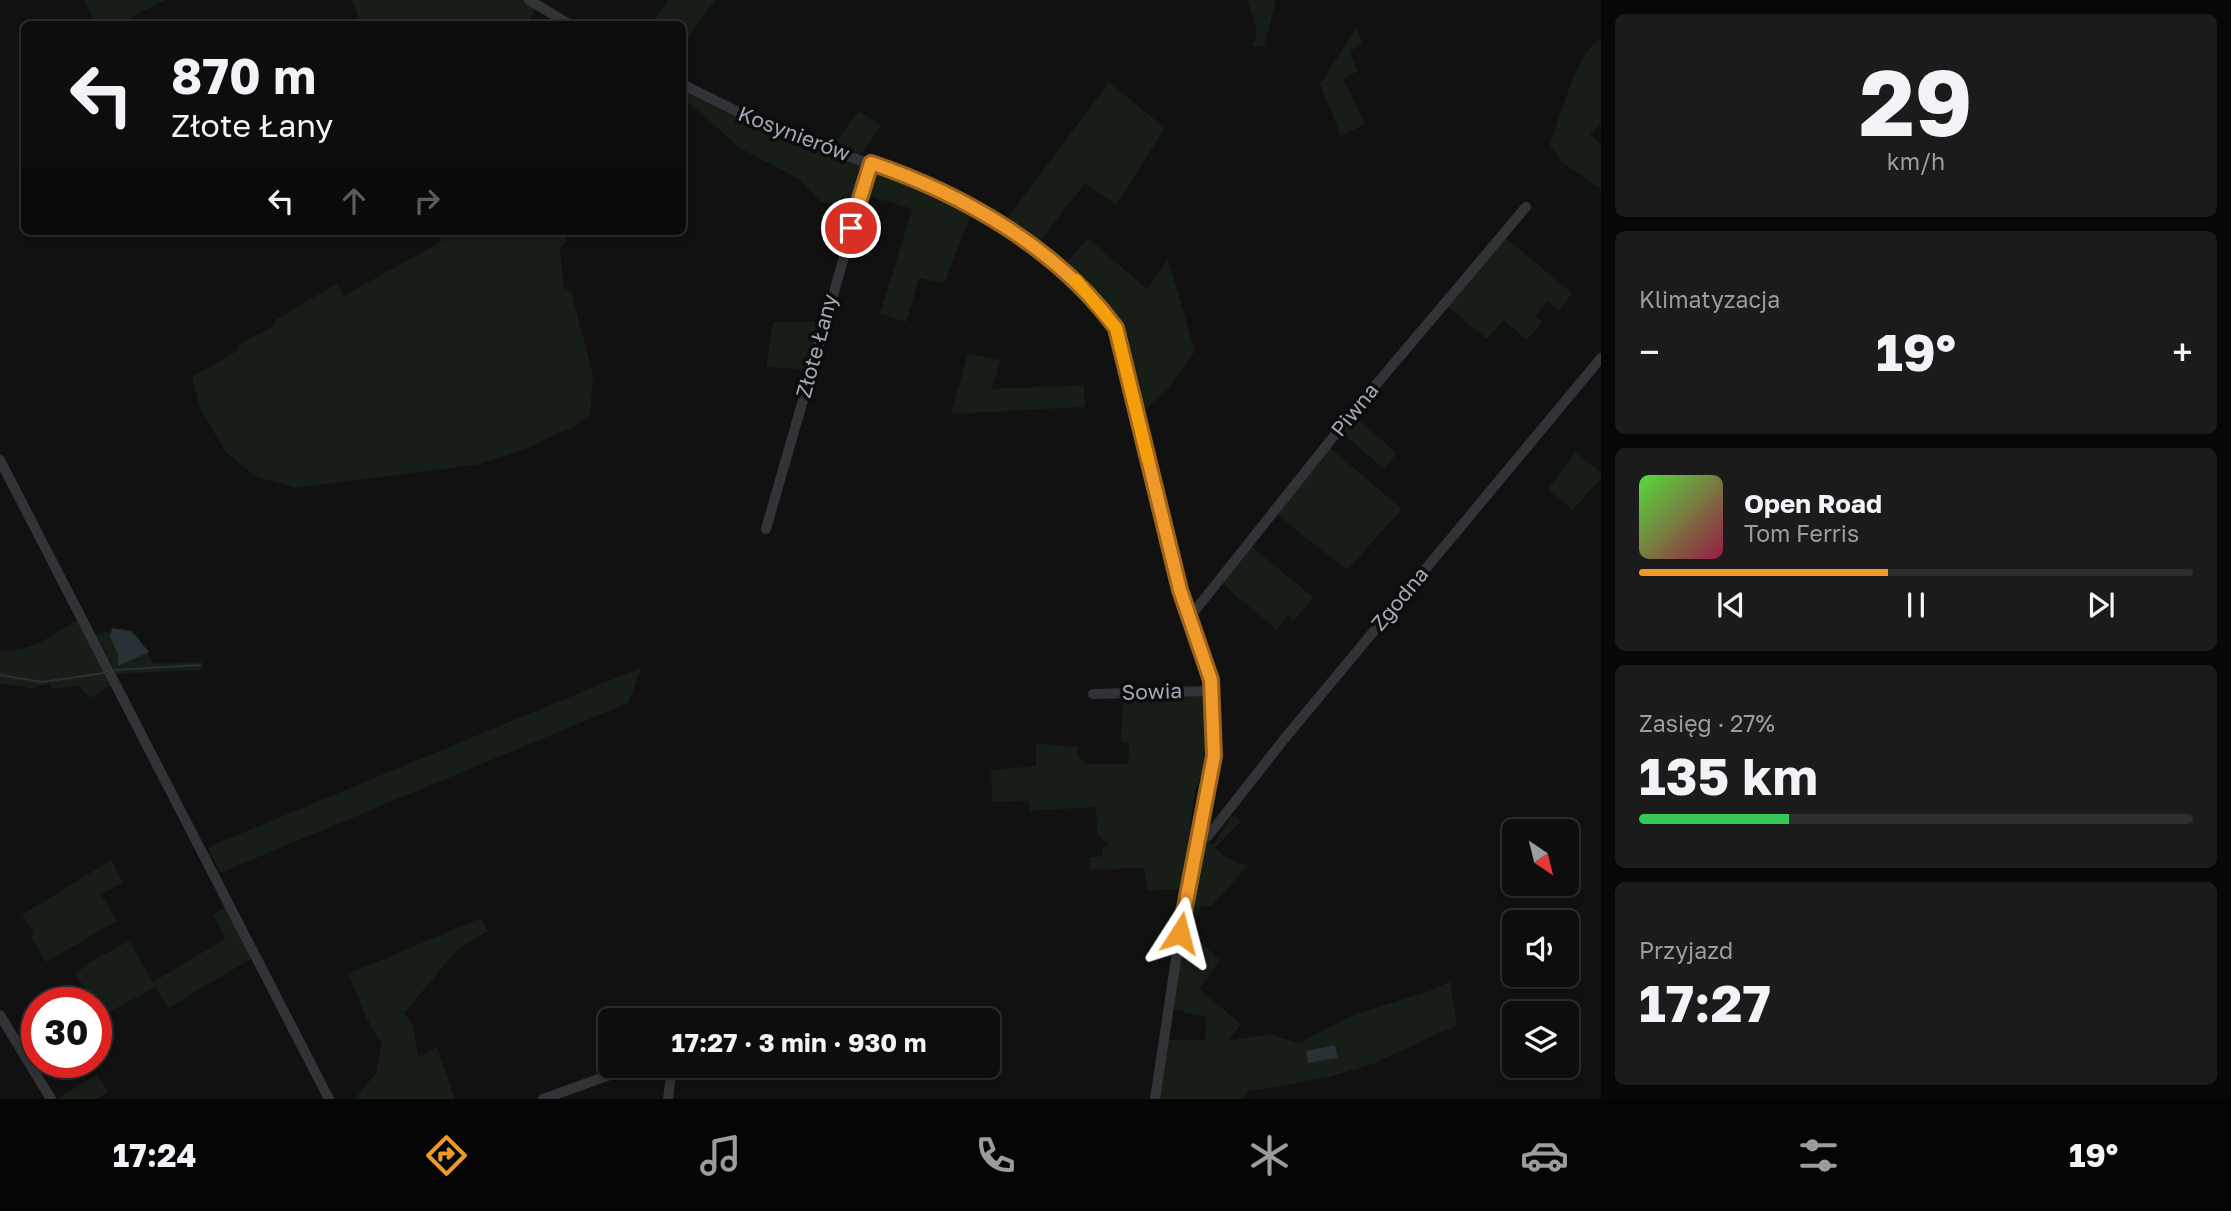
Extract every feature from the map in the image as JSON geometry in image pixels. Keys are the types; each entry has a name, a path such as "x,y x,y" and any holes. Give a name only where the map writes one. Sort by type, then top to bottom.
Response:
{"street":[{"path":"529,0 564,21"},
{"name":"Kosynierów","path":"686,86 781,134 937,187 1063,267 1094,298 1116,328 1189,618 1212,691 1214,756 1200,837 1184,906 1155,1099"},
{"name":"Złote Łany","path":"765,529 871,163"},
{"name":"Piwna","path":"1189,618 1353,412 1526,207"},
{"name":"Zgodna","path":"1200,837 1208,836 1285,738 1601,358"},
{"path":"0,460 329,1099"},
{"name":"Sowia","path":"1093,694 1212,691"},
{"path":"0,1015 51,1099"},
{"path":"543,1099 602,1078"},
{"path":"668,1099 671,1078"}],"shaded area":[{"path":"83,0 165,0 124,21 94,21"},
{"path":"352,0 525,0 536,10 530,21 360,21"},
{"path":"669,0 715,0 686,40 686,21 654,21"},
{"path":"1248,0 1276,0 1264,46 1253,46 1257,32"},
{"path":"1356,29 1362,43 1350,52 1358,71 1343,79 1365,124 1341,136 1320,84"},
{"path":"1601,39 1601,122 1590,135 1601,145 1601,189 1562,162 1550,145 1577,70 1593,45"},
{"path":"1109,82 1165,128 1116,205 1085,183 1037,245 1003,224"},
{"path":"686,89 793,143 867,167 856,206 821,202 799,179 740,148 686,101"},
{"path":"859,111 881,126 860,155 807,140 751,117 834,144"},
{"path":"873,167 928,190 971,215 944,284 919,278 906,322 880,314 912,209 863,194"},
{"path":"567,235 566,241 560,248 564,288 571,291 593,375 590,415 573,427 525,449 476,465 295,488 255,476 226,452 201,411 192,377 237,351 238,345 273,326 277,319 338,283 343,296 441,242 440,236"},
{"path":"1505,237 1572,293 1559,311 1547,301 1535,316 1542,322 1527,340 1504,320 1487,339 1448,307"},
{"path":"1088,238 1147,289 1168,260 1195,351 1170,386 1139,416 1118,327 1065,264"},
{"path":"773,322 820,322 809,370 766,367"},
{"path":"968,353 1000,360 992,389 1084,385 1085,407 951,414"},
{"path":"1352,415 1397,453 1384,469 1340,431"},
{"path":"1329,447 1402,509 1347,570 1276,514"},
{"path":"1576,452 1601,473 1601,478 1573,510 1548,489"},
{"path":"1251,546 1313,597 1294,621 1288,615 1277,630 1220,582"},
{"path":"80,618 113,684 91,698 79,686 53,689 49,684 31,688 0,683 0,650 32,646"},
{"path":"112,628 131,631 149,652 118,666 118,655 110,637"},
{"path":"104,632 136,633 153,663 202,662 203,670 117,674 96,635"},
{"path":"642,667 628,703 220,873 208,847"},
{"path":"1209,693 1202,775 1195,790 1183,889 1148,891 1144,868 1089,870 1090,858 1103,856 1102,848 1109,845 1097,835 1096,807 1030,811 1028,801 992,802 991,770 1036,766 1036,743 1077,747 1078,756 1087,764 1128,764 1129,742 1121,742 1123,696"},
{"path":"1233,815 1241,821 1215,848 1225,857 1248,866 1211,906 1200,907 1192,934 1220,960 1199,989 1241,1024 1228,1041 1268,1034 1299,1043 1353,1015 1433,990 1450,981 1457,1025 1373,1064 1329,1077 1246,1092 1244,1099 1158,1099 1167,1040 1205,1040 1206,1017 1171,1009 1200,844 1206,838 1213,845"},
{"path":"111,860 123,882 101,895 117,921 46,962 31,937 34,933 22,915"},
{"path":"227,906 254,957 168,1008 156,987 112,1010 112,987 84,987 75,974 92,961 129,941 153,982 225,939 213,915"},
{"path":"481,918 488,931 457,950 404,1013 413,1026 418,1057 437,1047 455,1099 355,1099 376,1073 382,1044 366,1017 348,974"},
{"path":"1335,1045 1338,1058 1308,1063 1306,1051"},
{"path":"92,1078 99,1078 108,1092 96,1099 56,1099"}],"waterway":[{"path":"114,670 200,665"},
{"path":"0,675 42,682 104,673"}],"slow traffic":[{"path":"1076,280 1094,298 1116,328 1148,460"}],"route":[{"path":"851,228 871,163 908,175 937,187 1063,267 1094,298 1116,328 1180,590 1211,680 1214,756 1209,794 1194,855 1180,933"}]}
